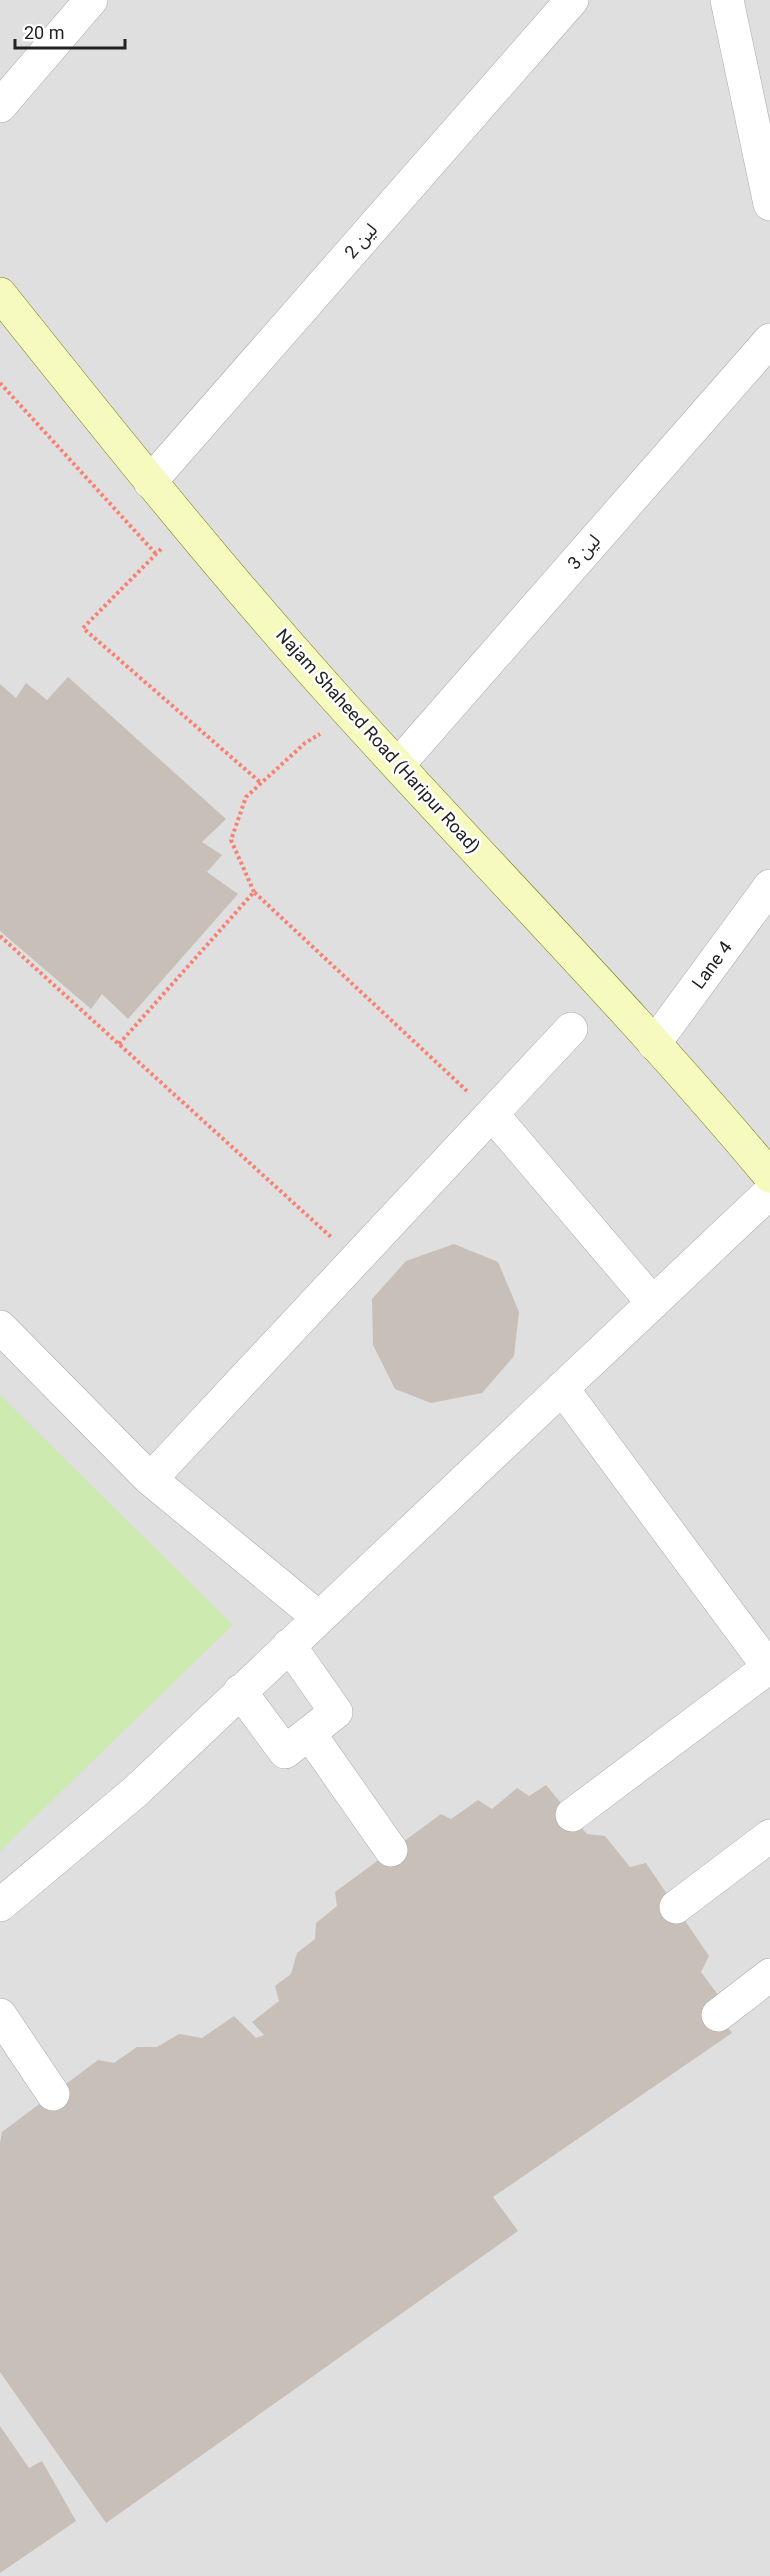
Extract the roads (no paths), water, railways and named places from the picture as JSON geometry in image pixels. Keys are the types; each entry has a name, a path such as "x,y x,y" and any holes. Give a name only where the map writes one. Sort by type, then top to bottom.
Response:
{"main road":[{"name":"Najam Shaheed Road (Haripur Road)","path":"0,294 150,482 352,715 709,1102 770,1176"}],"street":[{"path":"0,106 91,0"},
{"name":"لین 2","path":"150,482 572,0"},
{"path":"727,0 770,204"},
{"name":"لین 3","path":"398,765 770,340"},
{"name":"Lane 4","path":"654,1044 770,886"},
{"path":"149,1478 161,1468 571,1029"},
{"path":"492,1114 653,1303"},
{"path":"0,1905 136,1791 770,1192"},
{"path":"0,1327 149,1478 318,1617"},
{"path":"562,1388 769,1668 572,1815"},
{"path":"240,1691 285,1752 336,1712 289,1645"},
{"path":"309,1733 390,1850"},
{"path":"676,1907 770,1836"},
{"path":"717,2015 770,1975"},
{"path":"0,2015 53,2094"}]}
